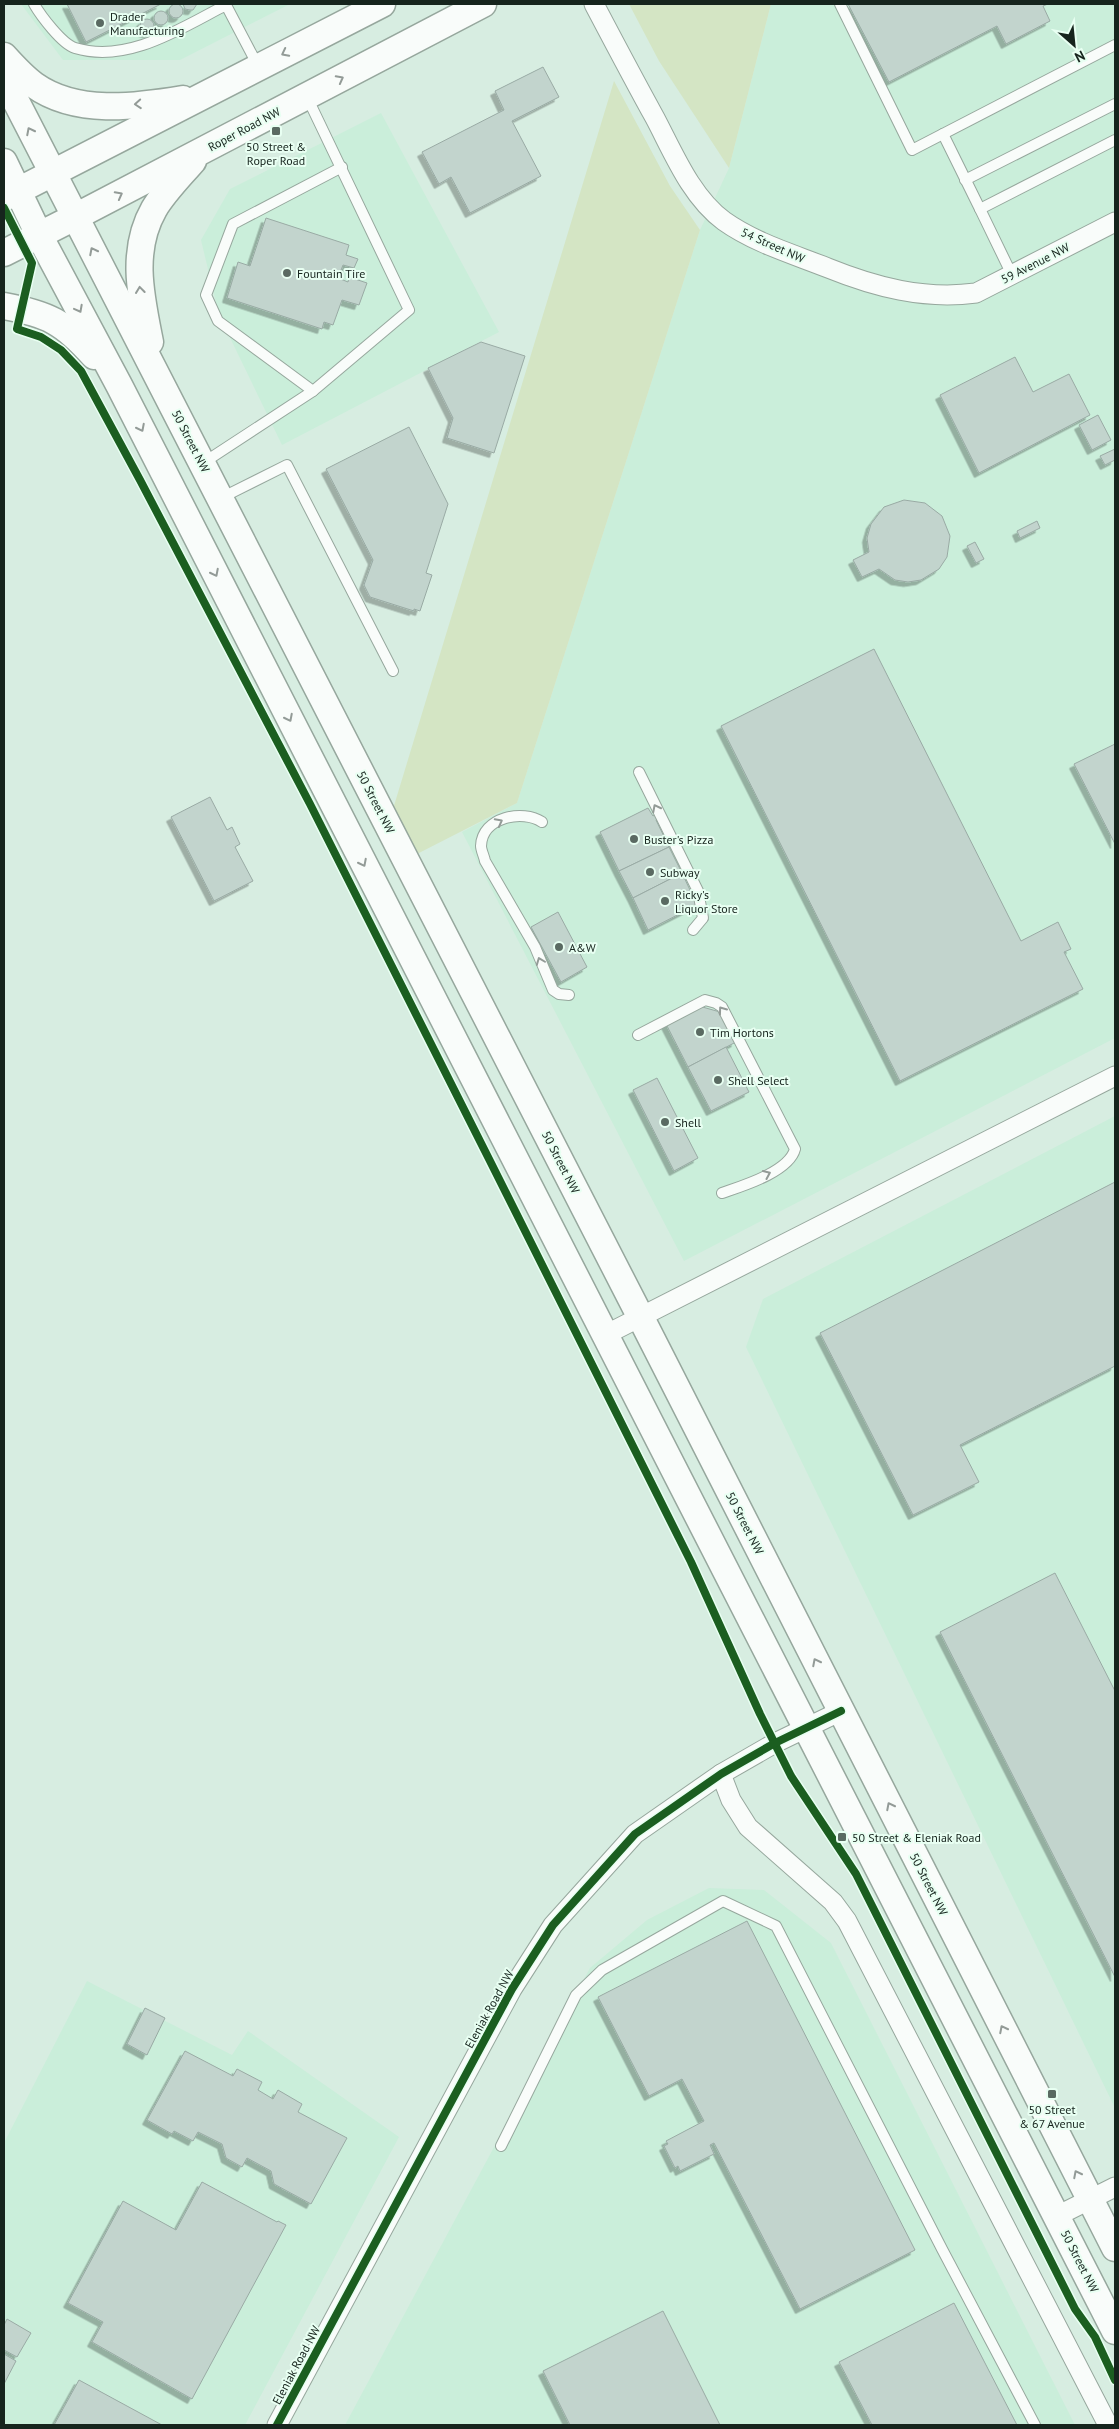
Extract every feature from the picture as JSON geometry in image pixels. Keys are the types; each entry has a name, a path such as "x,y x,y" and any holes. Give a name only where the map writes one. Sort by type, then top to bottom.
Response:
{"main road":[{"path":"11,195 382,4"},
{"name":"Roper Road NW","path":"4,252 76,217 483,4"},
{"path":"4,56 34,85 48,94 80,103 95,106 123,105 203,96"},
{"name":"50 Street NW","path":"4,78 640,1316 1115,2248"},
{"path":"156,372 138,271 143,234 159,202 201,151"},
{"name":"50 Street NW","path":"4,162 11,195 39,235 119,385 1115,2331"},
{"path":"4,306 55,319 79,339 119,385"}],"street":[{"name":"54 Street NW","path":"594,4 697,192 723,220 754,238 838,272 880,286 914,294 953,296"},
{"name":"59 Avenue NW","path":"953,296 976,293 1115,222"},
{"path":"605,1335 1115,1076"},
{"name":"Eleniak Road NW","path":"277,2425 512,1989 553,1925 635,1834 721,1774 841,1711"},
{"path":"721,1774 731,1800 748,1827 833,1902 847,1921 1108,2425"},
{"path":"1057,2216 1115,2187"}],"lane":[{"path":"34,4 43,20 73,48 112,53 160,39 226,5 259,67"},
{"path":"840,4 912,150 1115,45"},
{"path":"203,464 313,391 409,310 307,96"},
{"path":"965,180 1115,104"},
{"path":"942,134 1012,275"},
{"path":"980,209 1115,140"},
{"path":"313,391 218,321 206,295 233,224 342,167"},
{"path":"220,498 287,465 393,671"},
{"path":"639,772 698,891 703,918 694,930"},
{"path":"542,822 531,816 519,815 507,818 492,825 484,833 481,847 485,861 535,947 548,982 559,994 569,995"},
{"path":"638,1035 704,1000 716,1003 722,1007 795,1149 788,1162 775,1171 722,1193"},
{"path":"501,2146 576,1996 602,1970 723,1901 776,1926 1035,2425"}],"shaded area":[{"path":"21,4 290,4 180,60 63,60"},
{"path":"629,4 771,4 729,168 659,61"},
{"path":"771,4 1115,4 1115,1038 684,1261 462,832 517,803 700,230 729,168"},
{"path":"614,81 670,186 700,230 517,803 417,854 393,809"},
{"path":"381,113 499,332 282,445 219,315 201,240 230,189"},
{"path":"1115,1116 1115,2108 746,1347 763,1299"},
{"path":"709,1888 764,1890 831,1943 1075,2425 345,2425 590,1968 647,1920"},
{"path":"87,1981 232,2055 248,2031 399,2137 245,2425 4,2425 4,2143"}],"building":[{"name":"Drader Manufacturing","path":"67,4 161,4 86,42"},
{"path":"173,4 179,4 183,11 179,18 173,18 169,14 169,8"},
{"path":"183,4 197,4 193,10 190,10 185,9"},
{"path":"848,4 1048,4 1043,6 1050,21 1006,44 997,26 889,82"},
{"path":"158,11 164,11 168,18 164,25 158,25 154,21 154,15"},
{"path":"144,19 150,19 154,26 150,33 144,33 140,29 140,23"},
{"path":"543,67 559,97 512,121 541,176 470,213 451,177 439,184 422,152 504,110 495,91"},
{"name":"Fountain Tire","path":"266,218 349,245 346,255 358,259 354,268 343,265 338,278 348,282 349,277 367,283 359,305 342,300 333,325 324,322 322,329 227,298 238,262 250,266"},
{"path":"481,342 525,356 494,453 447,438 453,418 428,368"},
{"path":"1015,357 1033,392 1069,374 1090,415 979,473 940,395"},
{"path":"1098,415 1111,440 1092,450 1079,425"},
{"path":"409,427 448,504 426,573 432,575 420,611 414,609 414,611 370,597 364,585 373,560 326,469"},
{"path":"1115,449 1115,460 1105,465 1100,456"},
{"path":"904,500 925,503 942,516 950,536 947,557 939,569 921,580 908,582 895,580 879,569 862,577 853,560 869,552 867,538 871,524 884,507"},
{"path":"1037,521 1040,528 1020,538 1017,531"},
{"path":"975,542 984,559 976,563 967,546"},
{"path":"874,649 1021,941 1058,922 1071,949 1064,952 1083,989 900,1081 721,726"},
{"path":"1115,744 1115,844 1074,764"},
{"path":"210,797 227,830 232,827 240,844 235,847 253,881 214,901 171,817"},
{"name":"Buster's Pizza","path":"648,808 653,816 656,814 659,819 656,820 669,847 619,871 600,832"},
{"name":"Subway","path":"669,847 682,873 633,898 619,871"},
{"name":"Ricky's Liquor Store","path":"682,873 697,905 648,930 633,898"},
{"name":"A&W","path":"558,912 587,967 561,982 531,927"},
{"name":"Tim Hortons","path":"699,1006 720,1012 736,1042 688,1067 665,1022"},
{"name":"Shell Select","path":"726,1047 749,1092 711,1111 688,1067"},
{"name":"Shell","path":"657,1078 698,1158 674,1171 633,1090"},
{"path":"1115,1182 1115,1366 960,1445 979,1482 913,1515 820,1333"},
{"path":"1055,1573 1115,1691 1115,1977 940,1632"},
{"path":"747,1921 915,2250 800,2309 714,2143 710,2145 714,2154 680,2171 678,2166 675,2168 664,2146 668,2144 666,2141 704,2121 682,2079 649,2096 598,1997"},
{"path":"145,2008 165,2018 147,2055 127,2044"},
{"path":"185,2051 233,2076 237,2069 262,2082 258,2090 273,2099 278,2090 302,2104 298,2112 347,2138 311,2204 274,2184 271,2171 247,2158 242,2167 226,2158 222,2144 198,2132 193,2141 174,2131 172,2134 147,2120"},
{"path":"202,2182 286,2225 192,2399 92,2342 103,2322 68,2303 123,2201 176,2230"},
{"path":"954,2303 1017,2425 872,2425 839,2362"},
{"path":"663,2311 720,2425 570,2425 543,2371"},
{"path":"7,2319 31,2333 17,2357 4,2350 4,2325"},
{"path":"4,2354 16,2361 4,2384"},
{"path":"79,2380 162,2425 54,2425"}],"cycle path":[{"path":"4,208 32,263 17,329 41,337 61,350 81,371 140,480 310,804 490,1161 691,1562 760,1714 791,1776 856,1874 1075,2309 1095,2337 1115,2380"},
{"path":"277,2425 512,1989 553,1925 635,1834 721,1774 775,1743 841,1711"}],"place":[{"name":"Drader Manufacturing","path":"100,23"},
{"name":"50 Street & Roper Road","path":"276,131"},
{"name":"Fountain Tire","path":"287,273"},
{"name":"Buster's Pizza","path":"634,839"},
{"name":"Subway","path":"650,872"},
{"name":"Ricky's Liquor Store","path":"665,901"},
{"name":"A&W","path":"559,947"},
{"name":"Tim Hortons","path":"700,1032"},
{"name":"Shell Select","path":"718,1080"},
{"name":"Shell","path":"665,1122"},
{"name":"50 Street & Eleniak Road","path":"842,1837"},
{"name":"50 Street & 67 Avenue","path":"1052,2094"}]}
